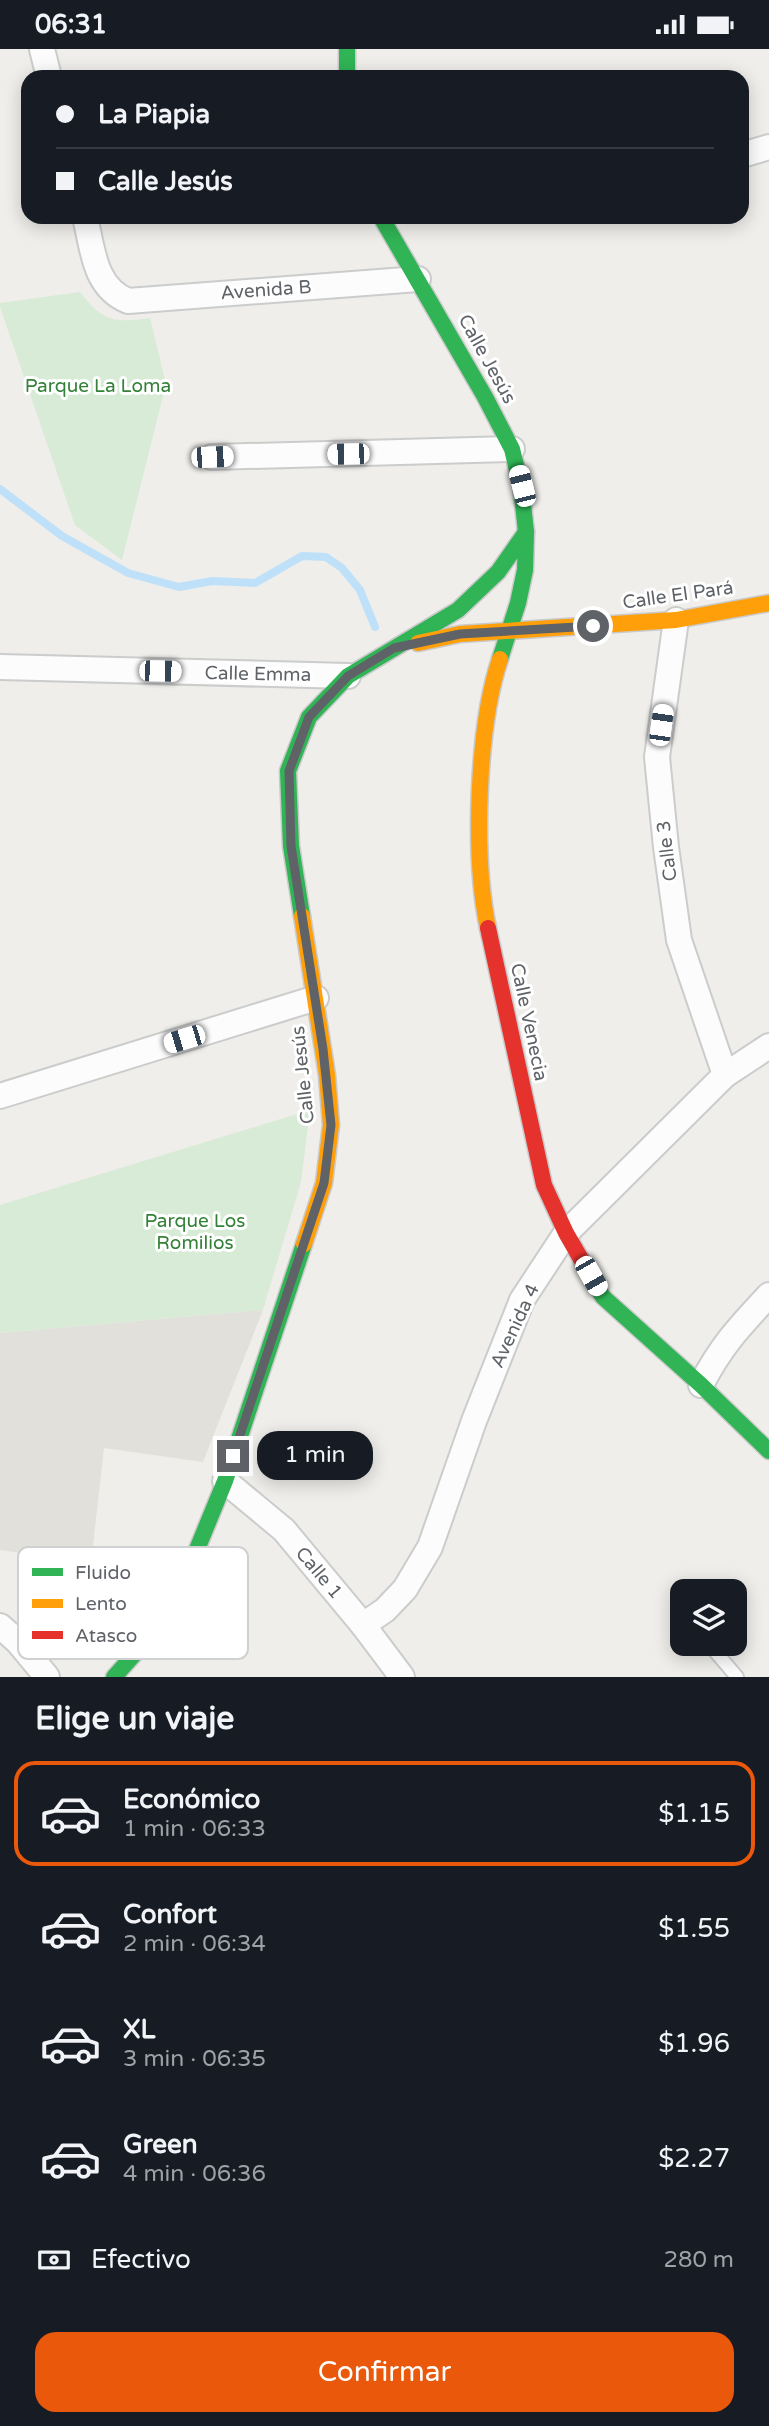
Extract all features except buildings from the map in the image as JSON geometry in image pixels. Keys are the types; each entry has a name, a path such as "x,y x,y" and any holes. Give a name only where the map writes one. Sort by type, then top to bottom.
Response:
{"street":[{"path":"42,49 47,70"},
{"path":"347,49 347,70"},
{"path":"749,153 769,147"},
{"name":"Avenida B","path":"87,224 103,283 115,295 128,301 418,279"},
{"name":"Calle Jesús","path":"386,224 512,449 522,486 526,532 525,570 519,603 509,632"},
{"path":"212,457 512,449"},
{"name":"Calle Jesús","path":"198,1547 225,1481 324,1183 331,1125 316,998 291,846 289,771 309,717 348,676 458,610 498,572 526,532"},
{"name":"Calle El Pará","path":"509,632 676,620 769,603"},
{"name":"Calle 3","path":"676,620 657,757 666,847 679,940 725,1075"},
{"path":"394,648 460,634 509,632"},
{"name":"Calle Venecia","path":"509,632 496,671 483,747 480,841 484,908 544,1185 566,1233 603,1297 701,1385 769,1451"},
{"name":"Calle Emma","path":"0,667 348,676"},
{"path":"0,1096 316,998"},
{"name":"Avenida 4","path":"363,1626 385,1610 405,1588 430,1547 474,1421 522,1300 566,1233 725,1075 769,1046"},
{"path":"701,1385 716,1355 769,1294"},
{"name":"Calle 1","path":"225,1481 284,1529 402,1677"},
{"path":"0,1626 18,1642"},
{"path":"32,1659 47,1677"},
{"name":"Calle Jesús","path":"114,1677 130,1659"}],"lane":[{"path":"719,1656 737,1677"}],"shaded area":[{"path":"263,1310 203,1462 104,1448 93,1547 18,1547 18,1553 0,1550 0,1333"}],"green space":[{"name":"Parque La Loma","path":"80,292 96,309 110,318 150,318 166,384 122,560 75,525 0,307 0,303"},
{"name":"Parque Los Romilios","path":"310,1110 301,1182 263,1310 0,1333 0,1205"}],"waterway":[{"path":"0,489 62,536 128,573 179,587 212,581 255,583 302,556 326,557 342,568 360,590 375,627"}],"traffic: fast":[{"path":"347,49 347,70"},
{"path":"385,224 512,449 521,486 526,532 525,570 518,603 500,659"},
{"path":"302,916 291,846 288,771 309,717 348,676 458,610 498,572 526,532"},
{"path":"198,1547 225,1481 304,1244"},
{"path":"585,1266 603,1297 701,1385 769,1451"},
{"path":"114,1677 130,1659"}],"traffic: slow":[{"path":"418,643 460,634 676,620 769,603"},
{"path":"488,928 480,866 480,793 486,720 500,659"},
{"path":"302,916 327,1075 331,1125 324,1183 304,1244"}],"traffic: jam":[{"path":"488,928 544,1185 585,1266"}],"route":[{"path":"233,1456 324,1183 331,1125 316,998 291,846 289,771 309,717 348,676 394,648 460,634 593,626"}]}
